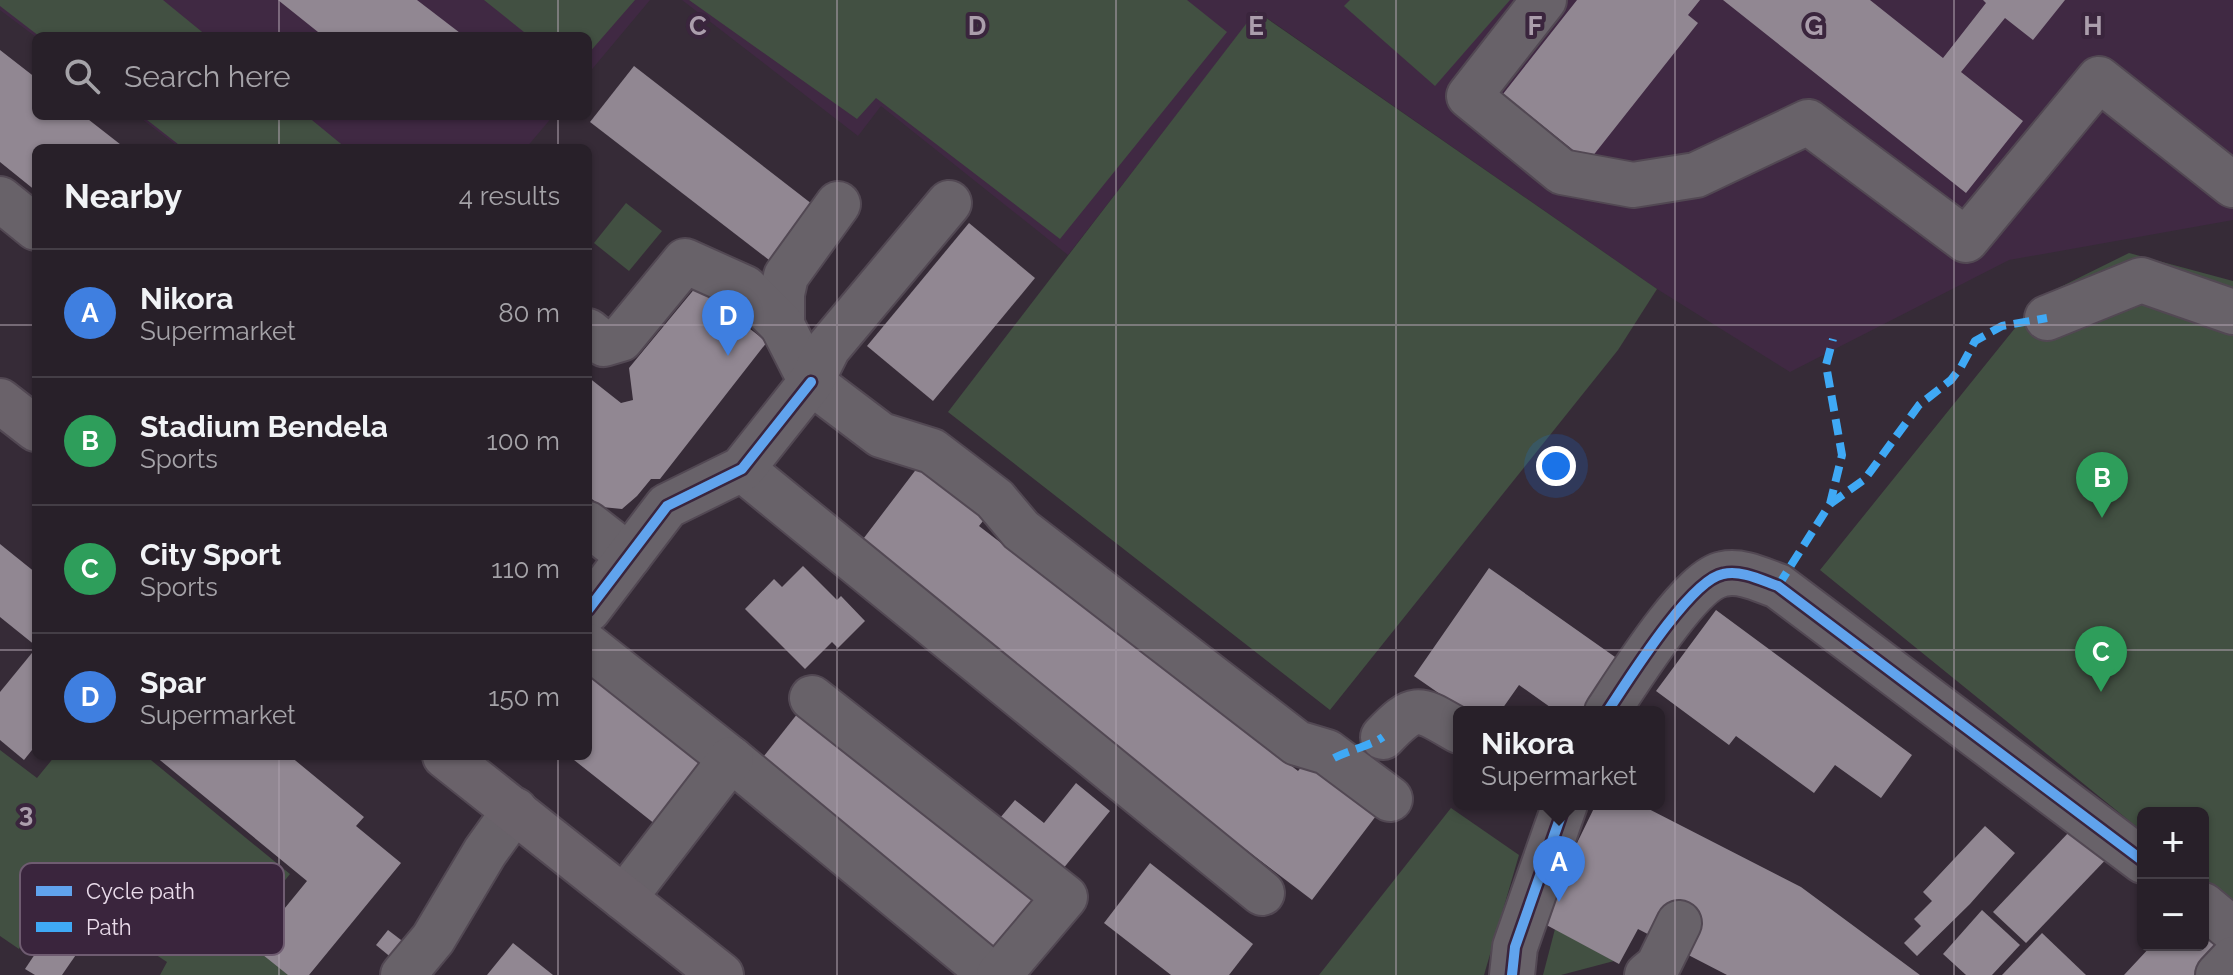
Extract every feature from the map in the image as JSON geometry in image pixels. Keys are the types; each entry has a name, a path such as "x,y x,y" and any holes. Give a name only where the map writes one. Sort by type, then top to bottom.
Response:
{"main road":[{"path":"0,401 32,426"},
{"path":"462,761 515,810 721,975"}],"street":[{"path":"1544,0 1469,96 1562,172 1633,185 1696,175 1808,122 1966,240 2099,79 2233,185"},
{"path":"0,199 32,225"},
{"path":"592,612 667,506 742,469 811,382 828,348 949,203"},
{"path":"782,325 782,294 786,276 838,204"},
{"path":"592,334 604,344 621,339 685,261 745,288 782,325 811,382 881,435 932,451 995,499 1021,530 1297,743 1327,752 1390,799"},
{"path":"2047,318 2141,280 2233,312"},
{"path":"742,469 1262,893"},
{"path":"592,527 629,556"},
{"path":"1611,706 1651,647 1703,584 1722,574 1748,574 1778,586 2137,856"},
{"path":"592,619 731,759 992,975"},
{"path":"812,698 1065,897 999,975"},
{"path":"1383,737 1404,715 1424,711 1453,728"},
{"path":"624,898 731,759"},
{"path":"403,975 433,939 485,852 515,810"},
{"path":"1512,975 1515,947 1563,810"},
{"path":"2209,910 2233,930"},
{"path":"1647,975 1658,966 1679,923"},
{"path":"2218,975 2233,959"}],"shaded area":[{"path":"0,0 650,0 592,69 592,32 32,34 0,10"},
{"path":"682,0 2233,0 2233,220 2009,260 1790,372 1657,289 1257,11 1068,255 881,106 858,136"},
{"path":"143,120 550,120 529,144 175,144"}],"green space":[{"path":"0,0 163,0 202,32 34,32 0,6"},
{"path":"484,0 635,0 592,49 592,32 524,32"},
{"path":"689,0 1187,0 1227,32 1060,239 876,98 857,119"},
{"path":"1350,0 1510,0 1435,86 1344,6"},
{"path":"1256,11 1657,289 1618,350 1330,710 948,412"},
{"path":"147,120 312,120 341,144 178,144"},
{"path":"626,203 662,231 629,271 594,243"},
{"path":"2129,253 2233,281 2233,904 2209,885 2209,807 2137,807 2137,827 1820,570 2040,297"},
{"path":"0,750 37,778 52,760 151,760 277,863 20,863 19,949 0,936"},
{"path":"1451,808 1519,855 1484,975 1319,975"},
{"path":"1555,929 1614,961 1561,975 1543,975"},
{"path":"156,955 266,955 289,975 160,975 167,962"}],"building":[{"path":"278,0 417,0 459,32 318,32"},
{"path":"1577,0 1700,0 1688,15 1698,23 1588,162 1503,94"},
{"path":"1723,0 1870,0 1943,58 1986,3 1983,0 2065,0 2033,40 2005,18 1961,72 2023,121 1966,193"},
{"path":"0,50 32,75 32,120 89,120 120,144 32,144 32,188 0,162"},
{"path":"634,66 812,204 769,260 590,122"},
{"path":"969,223 1035,278 933,401 867,346"},
{"path":"696,287 767,342 660,479 651,479 622,509 602,507 592,499 592,380 621,403 633,400 629,368"},
{"path":"924,459 991,511 979,526 1298,771 1309,758 1379,812 1312,900 854,551"},
{"path":"0,544 32,570 32,643 0,617"},
{"path":"803,566 837,600 841,596 865,621 838,648 832,642 805,669 745,609 774,579 782,587"},
{"path":"1489,568 1625,664 1595,706 1549,706 1519,685 1504,706 1457,706 1414,676"},
{"path":"1716,610 1912,755 1881,798 1835,765 1814,793 1736,736 1729,745 1656,691"},
{"path":"32,653 32,750 24,760 0,740 0,692"},
{"path":"592,673 709,766 660,828 574,760 592,760"},
{"path":"798,713 1040,904 993,963 752,771"},
{"path":"160,760 295,760 364,817 356,826 401,863 309,975 288,975 263,955 284,955 284,909 307,881"},
{"path":"1076,783 1110,811 1058,875 995,824 1015,800 1044,823"},
{"path":"1593,810 1651,810 1801,887 1920,975 1727,975 1638,929 1619,964 1539,921"},
{"path":"1985,826 2015,853 1970,904 1917,956 1904,943 1921,926 1914,919 1932,901 1923,892"},
{"path":"2070,831 2114,851 2026,943 1993,912"},
{"path":"1150,863 1253,944 1229,975 1171,975 1104,923"},
{"path":"1982,910 2020,945 1992,975 1966,975 1943,954"},
{"path":"388,930 405,943 393,959 376,945"},
{"path":"2209,930 2228,949 2203,975 2124,975 2146,951 2209,951"},
{"path":"2042,933 2086,975 2002,975"},
{"path":"513,943 553,975 487,975"},
{"path":"34,955 76,955 62,975 35,975 25,969"}],"marked path":[{"path":"1830,504 1865,479 1919,405 1951,380 1975,341 2002,326 2047,318"},
{"path":"1778,586 1830,504 1842,455 1826,365 1833,339"},
{"path":"1334,758 1383,737"}],"cycle path":[{"path":"592,605 667,506 742,469 811,382"},
{"path":"1611,706 1677,612 1709,580 1723,574 1751,576 1778,586 2137,856"},
{"path":"1512,975 1515,947 1563,810"}],"place":[{"name":"Spar","path":"728,356"},
{"name":"Stadium Bendela","path":"2102,518"},
{"name":"City Sport","path":"2101,692"},
{"name":"Nikora","path":"1559,902"}]}
